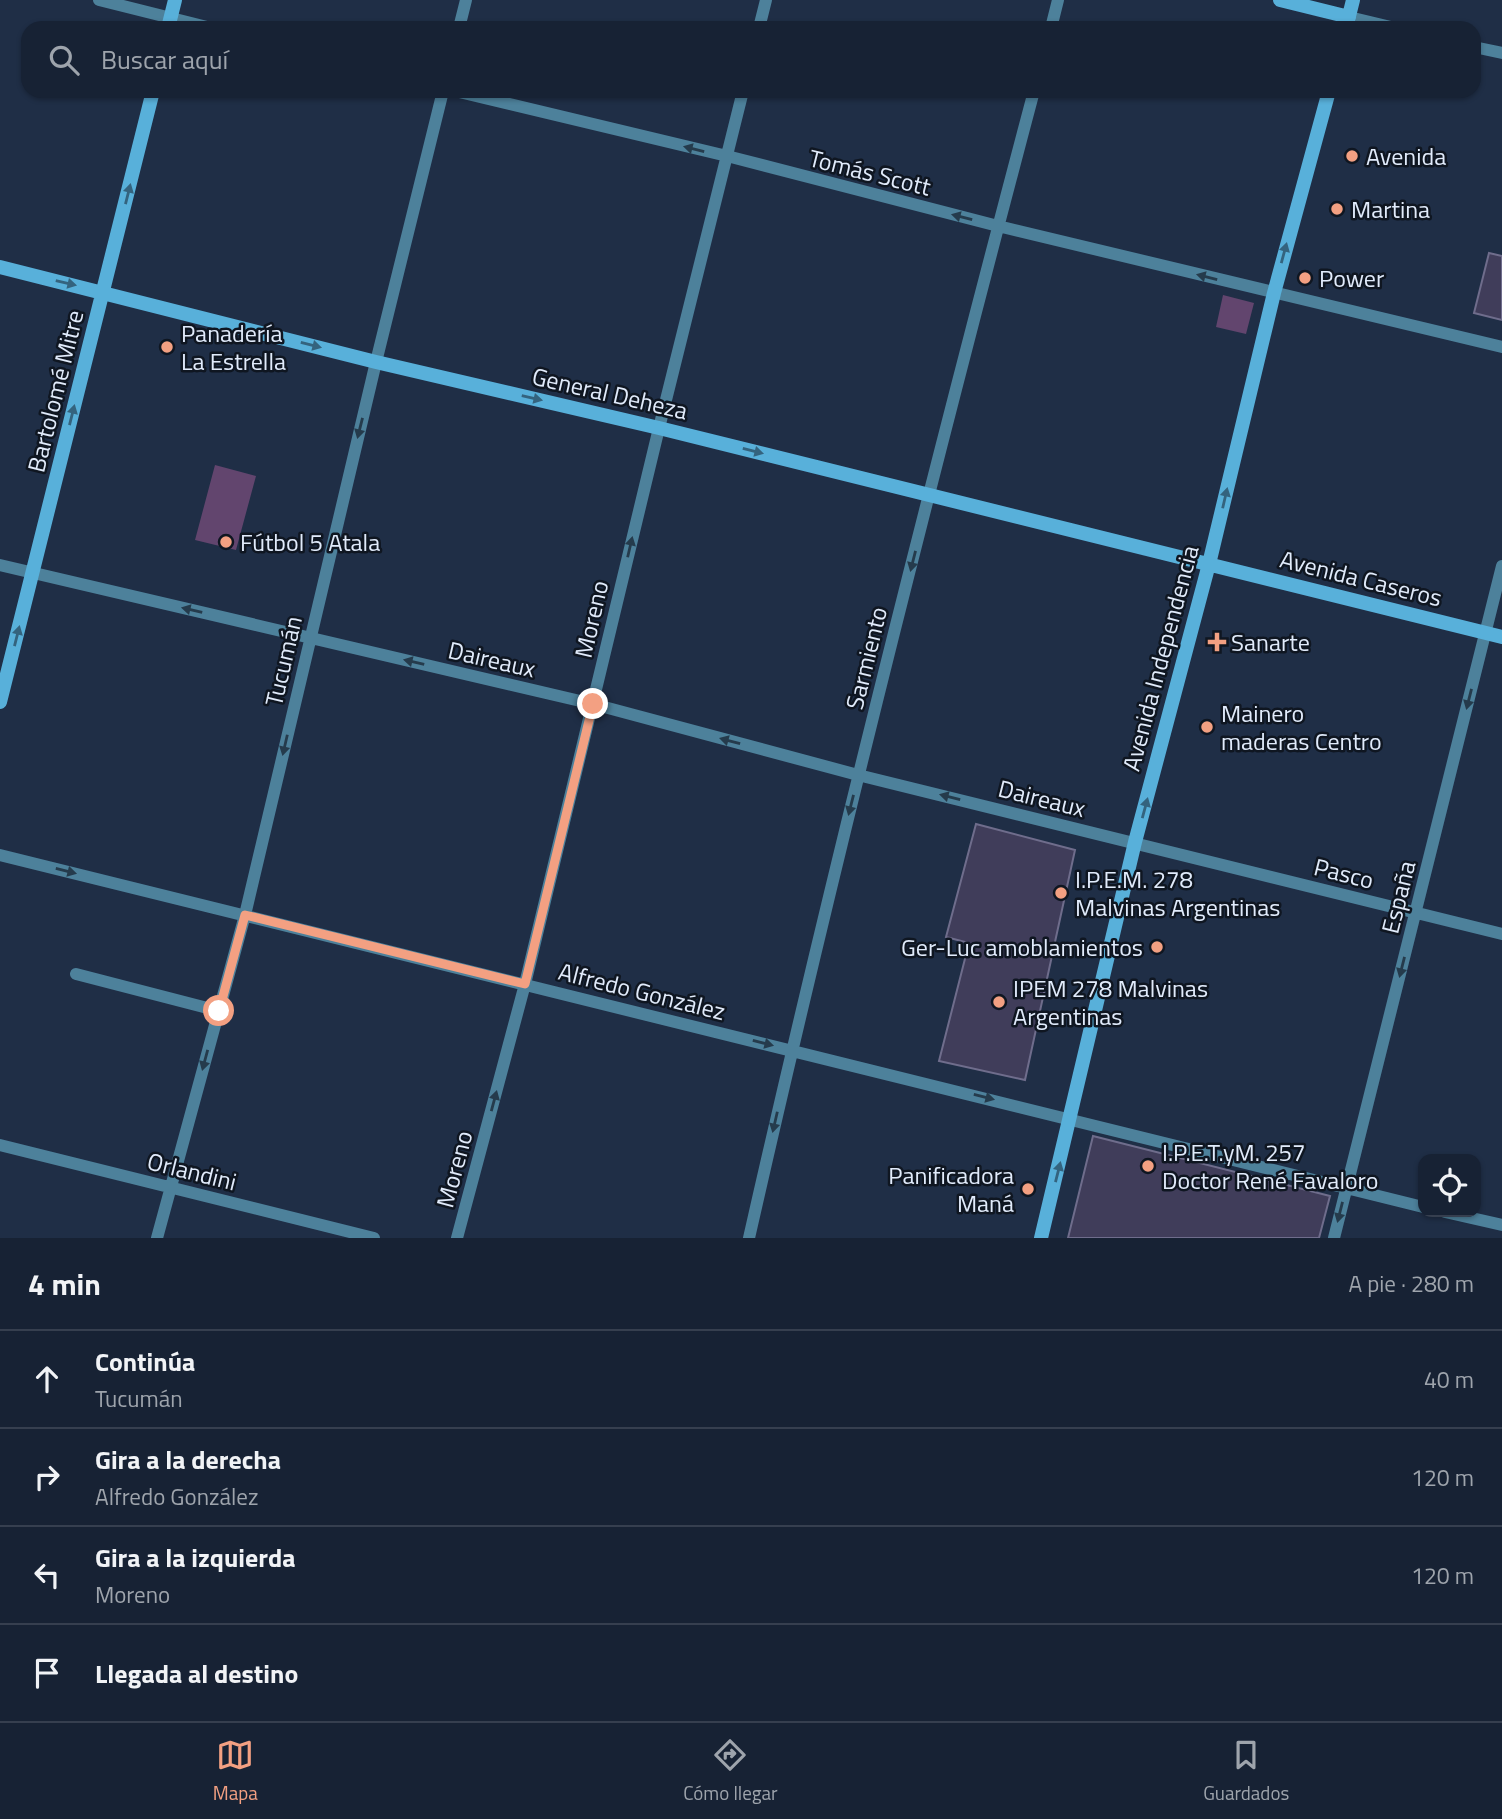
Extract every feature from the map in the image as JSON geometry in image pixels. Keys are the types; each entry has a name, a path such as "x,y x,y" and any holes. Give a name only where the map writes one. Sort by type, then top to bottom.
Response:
{"main road":[{"path":"170,21 175,0"},
{"path":"1280,0 1341,21"},
{"path":"1348,21 1353,0"},
{"name":"Bartolomé Mitre","path":"0,702 151,98"},
{"name":"Avenida Independencia","path":"1041,1238 1135,842 1209,564 1274,293 1327,98"},
{"name":"General Deheza","path":"0,267 376,362 659,428 1209,564"},
{"name":"Avenida Caseros","path":"1209,564 1502,637"}],"street":[{"path":"99,0 164,21"},
{"path":"461,21 466,0"},
{"path":"761,21 766,0"},
{"path":"1053,21 1058,0"},
{"path":"1481,48 1502,53"},
{"name":"Tucumán","path":"157,1238 245,915 441,98"},
{"name":"Tomás Scott","path":"484,98 727,156 998,226 1502,347"},
{"name":"Moreno","path":"457,1238 525,984 741,98"},
{"name":"Sarmiento","path":"749,1238 858,775 1032,98"},
{"name":"Daireaux","path":"0,565 593,704 858,775 1135,842"},
{"name":"España","path":"1334,1238 1502,566"},
{"name":"Pasco","path":"1135,842 1502,934"},
{"name":"Alfredo González","path":"0,855 1418,1205"},
{"path":"76,974 219,1011"},
{"name":"Orlandini","path":"0,1145 374,1238"},
{"path":"1467,1217 1502,1225"}],"shaded area":[{"path":"1223,295 1254,303 1246,334 1216,327"},
{"path":"215,465 256,476 236,550 195,540"}],"building":[{"path":"1489,253 1502,256 1502,320 1474,313"},
{"name":"IPEM 278 Malvinas Argentinas","path":"976,824 1075,850 1025,1080 939,1061 969,943 946,937"},
{"name":"I.P.E.T.yM. 257 Doctor René Favaloro","path":"1093,1136 1330,1196 1319,1238 1068,1238"}],"place":[{"name":"Avenida","path":"1352,156"},
{"name":"Martina","path":"1337,209"},
{"name":"Power","path":"1305,278"},
{"name":"Panadería La Estrella","path":"167,347"},
{"name":"Fútbol 5 Atala","path":"226,542"},
{"name":"Sanarte","path":"1217,642"},
{"name":"Mainero maderas Centro","path":"1207,727"},
{"name":"I.P.E.M. 278 Malvinas Argentinas","path":"1061,893"},
{"name":"Ger-Luc amoblamientos","path":"1157,947"},
{"name":"IPEM 278 Malvinas Argentinas","path":"999,1002"},
{"name":"I.P.E.T.yM. 257 Doctor René Favaloro","path":"1148,1166"},
{"name":"Panificadora Maná","path":"1028,1189"}],"route":[{"path":"219,1011 245,915 525,984 593,704"}]}
